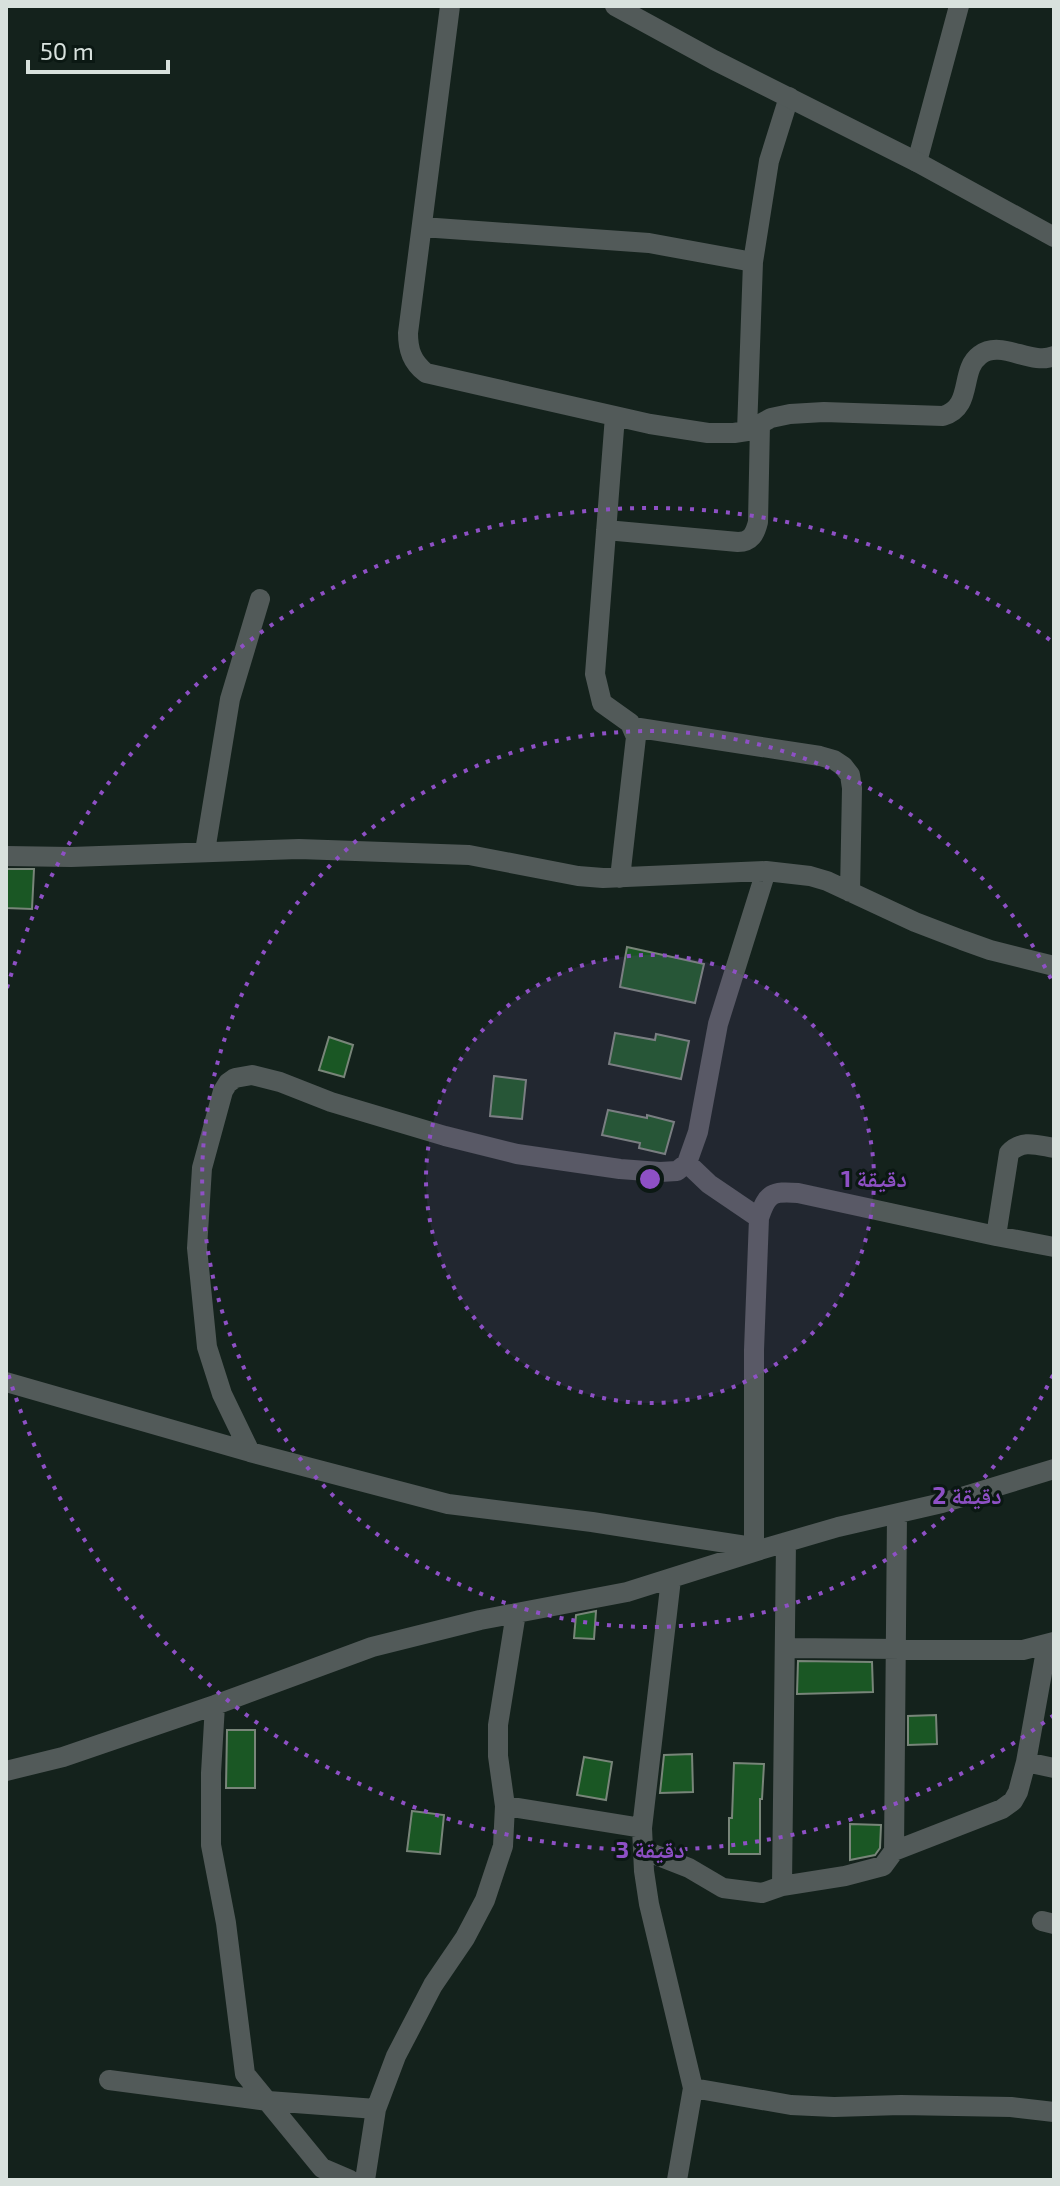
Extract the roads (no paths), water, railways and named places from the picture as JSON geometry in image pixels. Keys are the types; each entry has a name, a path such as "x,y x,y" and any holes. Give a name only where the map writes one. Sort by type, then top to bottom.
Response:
{"street":[{"path":"450,6 408,333 410,352 417,367 426,373 615,416 708,433 734,433 790,414 952,414 962,400 971,368 983,352 994,350 1039,359 1054,356"},
{"path":"615,6 714,60 917,162 1054,237"},
{"path":"917,162 959,6"},
{"path":"606,530 738,542 745,542 754,535 758,522 753,262 769,161 789,97"},
{"path":"422,227 649,243 753,262"},
{"path":"615,416 595,674 602,703 633,727 636,745 620,878"},
{"path":"205,851 230,699 260,599"},
{"path":"633,727 802,752 834,760 843,766 850,775 852,788 850,892"},
{"path":"6,856 71,857 299,849 469,855 578,876 620,878 766,871 827,881 962,940 1054,966"},
{"path":"250,1452 222,1394 207,1347 197,1248 202,1168 223,1091 228,1083 235,1078 252,1075 445,1136 517,1154 620,1169 677,1171 687,1163 698,1132 718,1024 766,871"},
{"path":"996,1236 1009,1153 1016,1145 1026,1143 1054,1148"},
{"path":"687,1163 709,1184 759,1218"},
{"path":"758,1548 754,1350 759,1218 771,1194 798,1193 1054,1247"},
{"path":"6,1382 250,1452 448,1504 592,1522 758,1548"},
{"path":"6,1771 63,1757 372,1647 516,1613 627,1592 758,1548 942,1503 1054,1469"},
{"path":"894,1851 897,1514"},
{"path":"782,1886 786,1542"},
{"path":"671,1579 642,1828 649,1904 693,2088 677,2180"},
{"path":"365,2180 376,2109 396,2056 433,1985 465,1938 485,1900 503,1846 505,1806 498,1756 498,1725 516,1613"},
{"path":"643,1850 689,1868 723,1888 762,1893 782,1886 845,1876 883,1866 894,1851 1002,1809 1013,1801 1026,1762 1051,1644 1023,1650 785,1648"},
{"path":"215,1705 211,1845 226,1923 245,2074 322,2168 350,2180"},
{"path":"1026,1762 1054,1768"},
{"path":"505,1806 642,1828"},
{"path":"109,2080 268,2101 376,2109"},
{"path":"693,2088 791,2105 1011,2107 1054,2112"}]}
